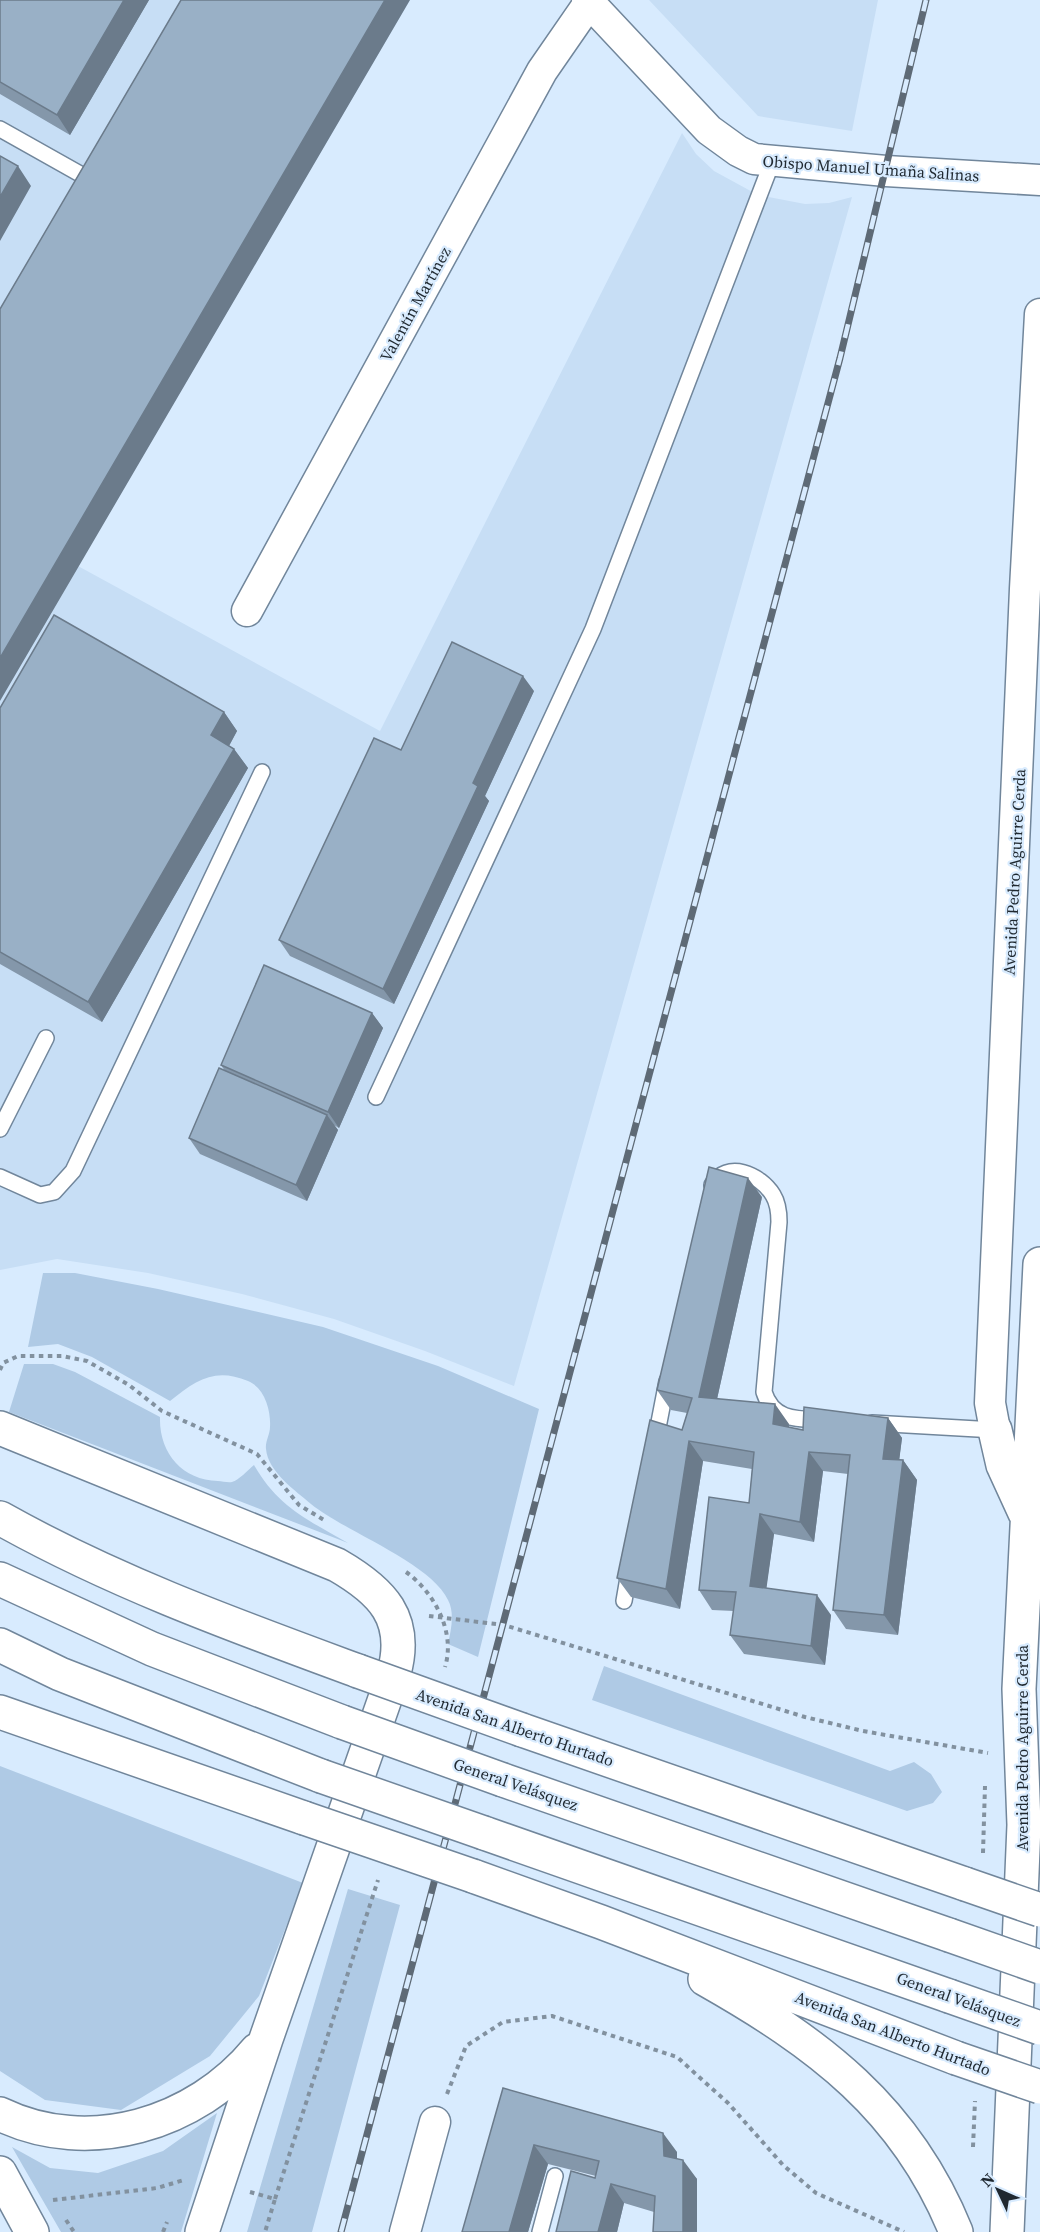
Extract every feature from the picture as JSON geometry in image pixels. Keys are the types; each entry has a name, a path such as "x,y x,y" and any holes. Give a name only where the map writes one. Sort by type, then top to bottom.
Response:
{"main road":[{"name":"Avenida Pedro Aguirre Cerda","path":"1007,2232 1023,1825 1019,1689 1040,1264"},
{"path":"0,1428 337,1565 375,1590 395,1620 399,1637 399,1655 394,1673 266,2039 202,2232"},
{"path":"994,1430 1003,1465 1027,1518"},
{"name":"Avenida San Alberto Hurtado","path":"0,1518 96,1567 151,1591 358,1671 1040,1910"},
{"name":"General Velásquez","path":"0,1579 152,1649 342,1722 1040,1967"},
{"name":"General Velásquez","path":"0,1645 60,1674 321,1776 1040,2028"},
{"name":"Avenida San Alberto Hurtado","path":"0,1712 602,1922 956,2058 1040,2086"},
{"path":"602,1922 745,2001 788,2029 833,2064 873,2101 906,2139 936,2188 956,2232"},
{"path":"0,2114 18,2122 61,2131 116,2131 145,2125 173,2115 225,2083 266,2039"},
{"path":"0,2172 32,2232"}],"street":[{"name":"Obispo Manuel Umaña Salinas","path":"588,1 710,130 738,151 754,159 1040,180"},
{"name":"Valentín Martínez","path":"247,610 543,71 588,1"},
{"name":"Avenida Pedro Aguirre Cerda","path":"994,1430 990,1403 1025,589 1040,314"},
{"path":"405,2232 435,2122"}],"lane":[{"path":"0,129 89,179"},
{"path":"376,1097 593,629 772,162"},
{"path":"0,1177 40,1195 54,1192 73,1171 262,772"},
{"path":"0,1130 46,1038"},
{"path":"707,1201 717,1178 730,1170 753,1177 766,1185 774,1197 779,1222 764,1392 772,1408 788,1418 835,1421"},
{"path":"652,1454 670,1364"},
{"path":"859,1422 994,1430"},
{"path":"624,1601 633,1556"},
{"path":"540,2232 555,2176"}],"path":[{"path":"0,1370 3,1363 18,1356 62,1356 87,1361 129,1385 162,1411 257,1454"},
{"path":"442,1616 449,1655 442,1677"},
{"path":"395,1620 442,1616 504,1625 805,1717 862,1731 1021,1759"},
{"path":"265,2232 380,1873"},
{"path":"435,2122 466,2046 503,2022 552,2016 677,2057 728,2103 783,2165 816,2193 904,2232"},
{"path":"16,2202 157,2188 188,2179 218,2182 275,2199"}],"shaded area":[{"path":"0,0 410,0 78,566 380,731 682,133 696,154 714,171 758,195 805,204 829,203 852,197 514,1386 334,1319 242,1294 148,1273 57,1259 0,1270"},
{"path":"649,0 878,0 852,131 758,116"},
{"path":"43,1273 75,1273 158,1289 323,1327 438,1366 539,1409 478,1657 448,1644 452,1622 451,1610 439,1586 406,1560 311,1504 277,1473 266,1449 270,1427 268,1407 263,1394 254,1384 226,1375 206,1378 170,1401 92,1357 58,1344 28,1347"},
{"path":"24,1364 53,1364 75,1372 160,1417 161,1430 168,1453 184,1470 194,1476 232,1482 254,1465 273,1492 284,1502 307,1519 348,1543 9,1412"},
{"path":"604,1666 890,1771 914,1762 931,1774 942,1792 933,1803 907,1811 592,1700"},
{"path":"0,1766 303,1883 259,1996 210,2056 121,2110 45,2100 0,2071"},
{"path":"348,1889 400,1905 312,2232 247,2232"},
{"path":"217,2113 181,2232 61,2232 12,2147 50,2168 98,2173 163,2151"}],"building":[{"path":"0,0 124,0 57,115 0,82"},
{"path":"181,0 385,0 0,658 0,309"},
{"path":"0,156 18,166 0,197"},
{"path":"54,615 224,712 211,735 234,749 88,1002 0,952 0,708"},
{"path":"452,642 523,676 473,783 478,786 383,989 279,940 374,738 401,750"},
{"path":"264,965 372,1013 328,1112 221,1065"},
{"path":"219,1068 327,1115 296,1185 189,1138"},
{"path":"709,1167 748,1178 699,1397 775,1404 773,1424 803,1430 804,1407 888,1418 883,1459 903,1460 884,1615 833,1610 850,1455 809,1452 800,1522 760,1514 750,1586 817,1595 811,1646 730,1635 736,1592 699,1590 709,1497 749,1503 754,1452 689,1441 666,1589 617,1578 650,1420 682,1430 692,1398 657,1390"},
{"path":"503,2088 663,2133 664,2156 683,2160 683,2232 653,2232 655,2196 611,2184 598,2232 556,2232 571,2171 595,2178 599,2161 534,2145 509,2232 462,2232"}],"railway":[{"path":"341,2232 840,358 926,0"}]}
